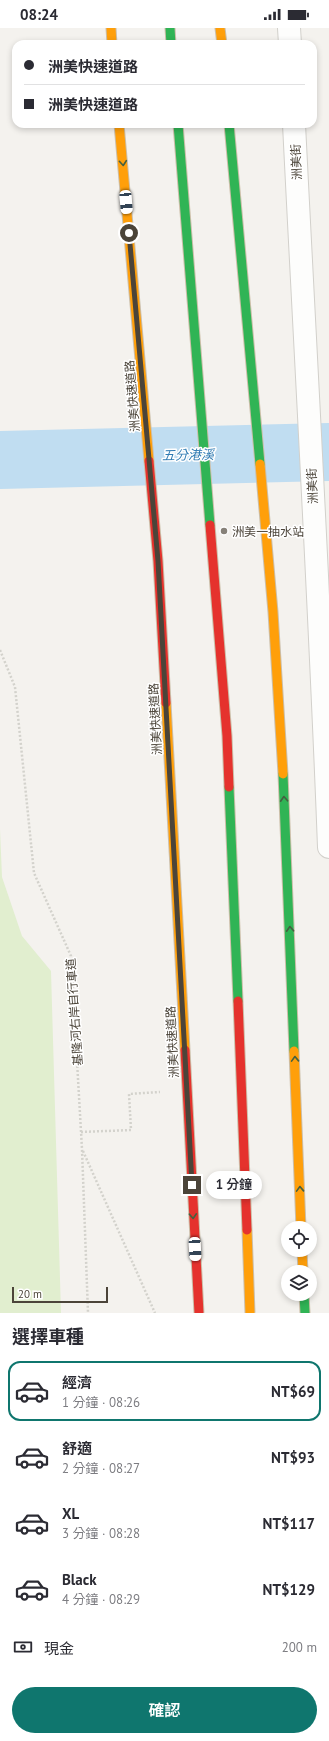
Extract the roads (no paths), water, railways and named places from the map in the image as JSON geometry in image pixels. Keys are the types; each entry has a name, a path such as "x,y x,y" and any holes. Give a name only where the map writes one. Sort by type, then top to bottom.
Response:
{"highway":[{"path":"111,28 112,40"},
{"path":"170,28 171,40"},
{"path":"220,28 222,40"},
{"name":"洲美快速道路","path":"119,128 158,561 198,1313"},
{"path":"178,128 227,736 250,1313"},
{"path":"229,128 273,612 285,822 302,1221"},
{"path":"304,1301 304,1313"}],"street":[{"path":"289,28 290,40"},
{"name":"洲美街","path":"294,128 329,847"}],"waterway":[{"name":"五分港溪","path":"0,460 329,452"}],"place":[{"name":"洲美一抽水站","path":"224,531"}]}
